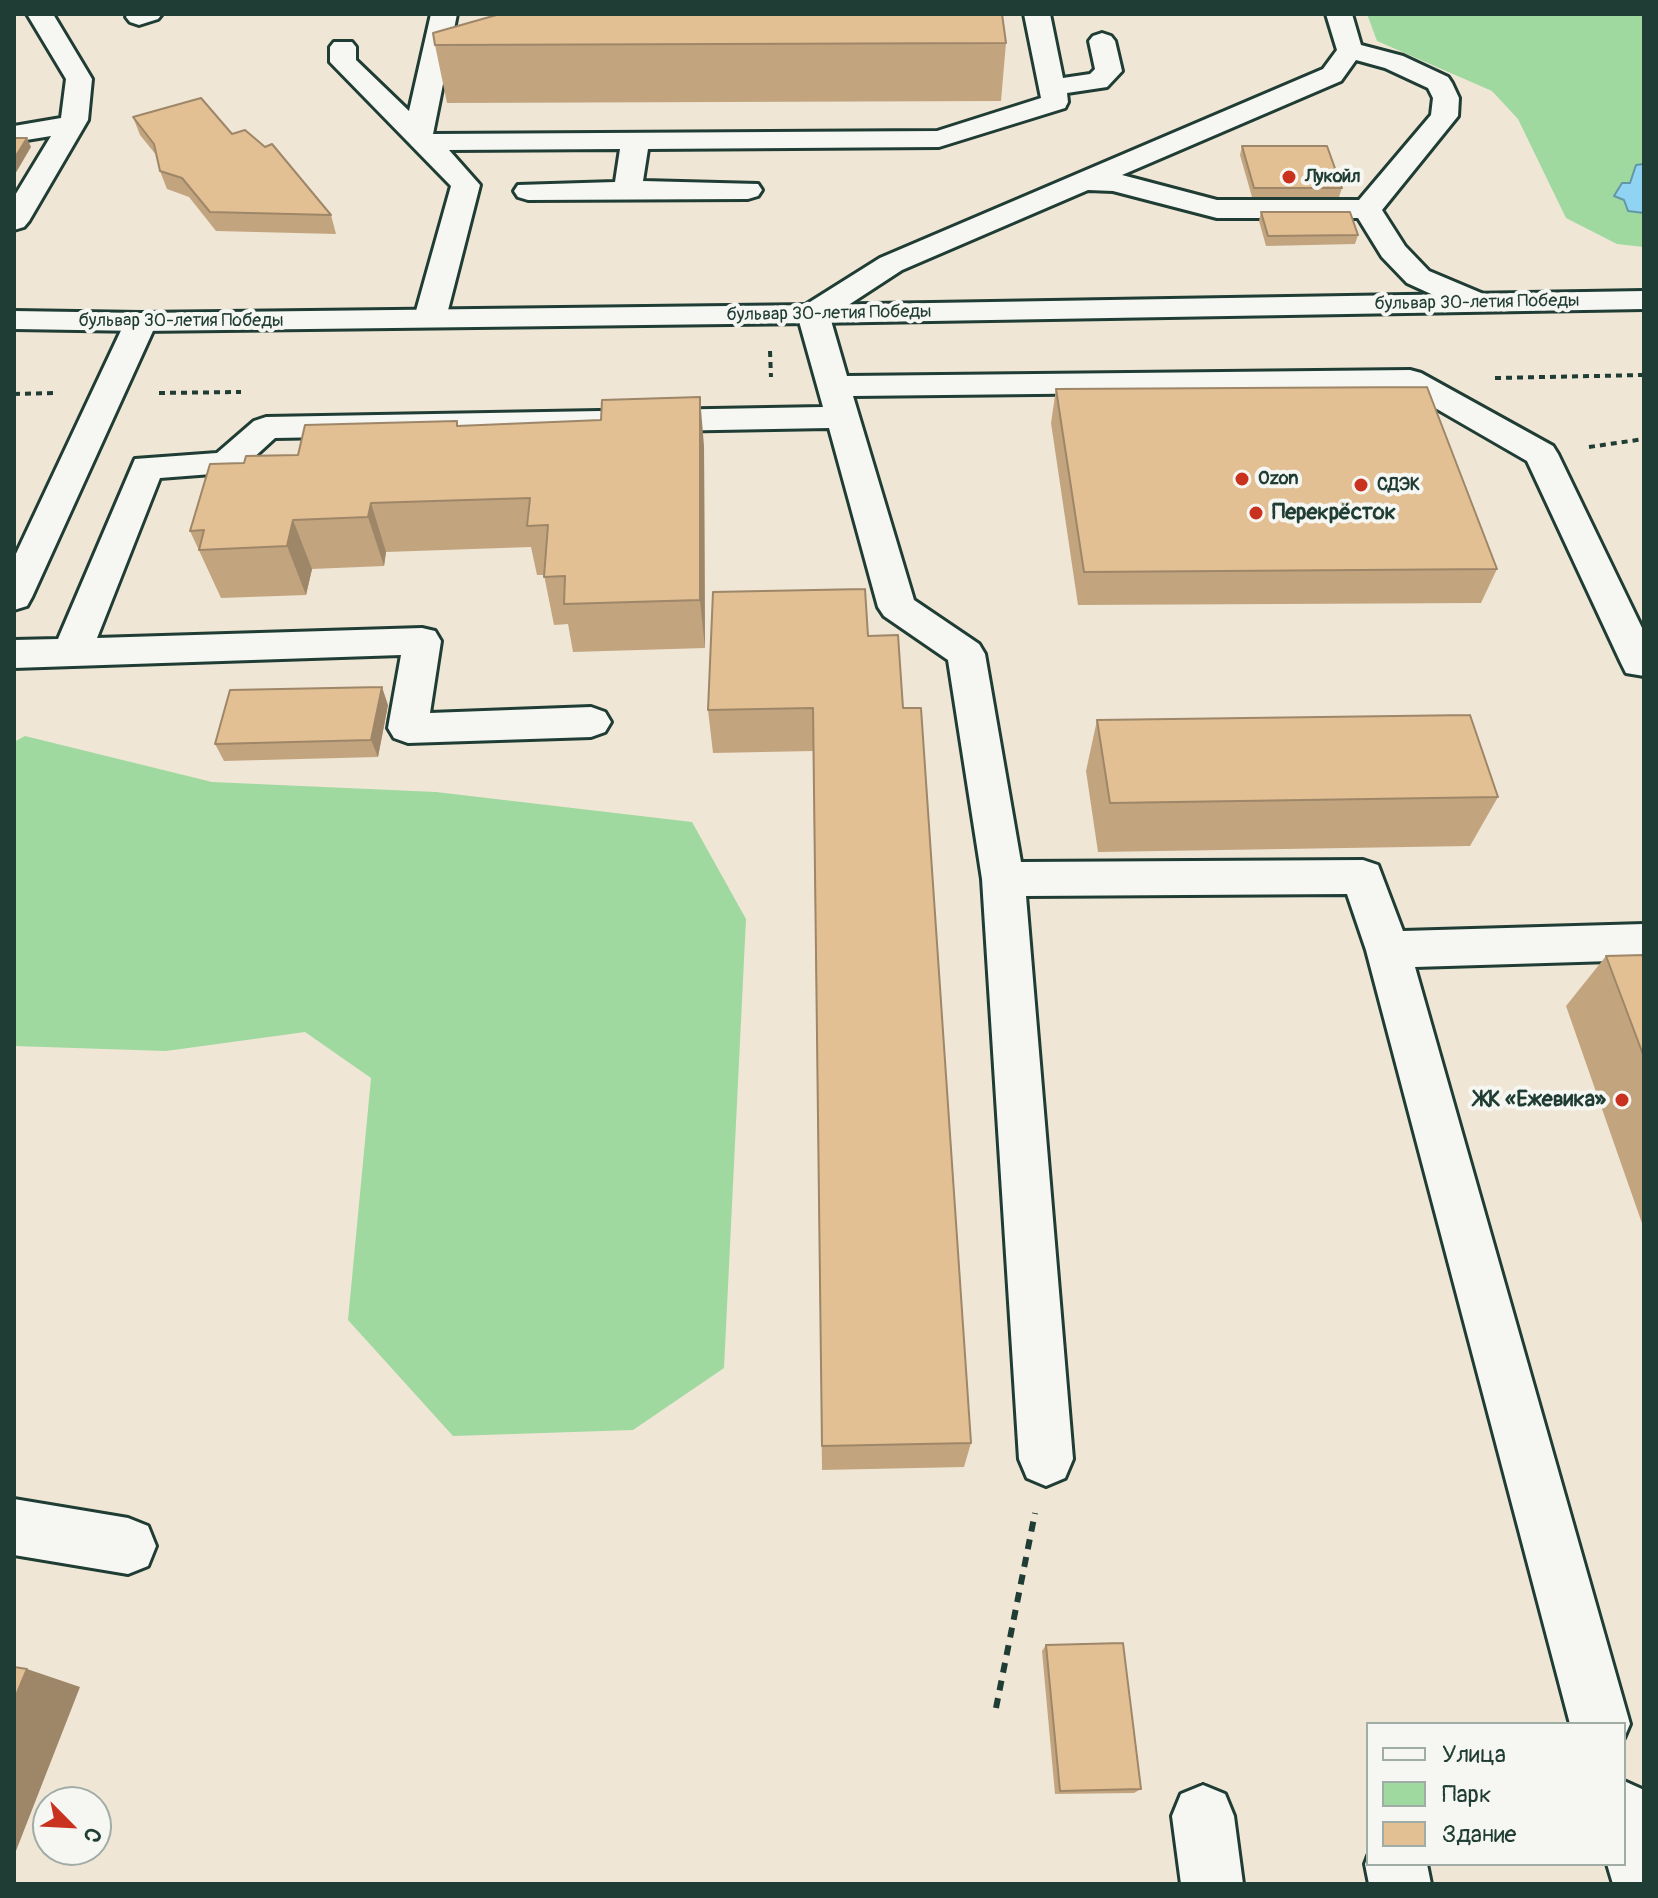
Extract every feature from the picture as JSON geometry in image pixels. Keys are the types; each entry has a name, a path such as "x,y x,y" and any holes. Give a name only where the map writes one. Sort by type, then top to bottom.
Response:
{"main road":[{"path":"14,221 71,124 79,79 40,14"},
{"path":"1339,14 1350,50"},
{"path":"421,138 635,141 939,139 1055,102 1038,20 1008,27"},
{"path":"421,138 442,22 472,30"},
{"path":"1052,87 1098,81 1109,71 1102,41"},
{"path":"343,47 343,62 466,185 430,318"},
{"path":"1046,1459 1003,879 966,654 897,607 813,314 891,264 1332,75 1350,50"},
{"path":"1350,50 1416,71 1439,83 1446,98 1444,116 1367,209"},
{"path":"14,134 71,124"},
{"path":"628,190 635,141"},
{"path":"1079,181 1114,182 1217,209 1367,209"},
{"path":"528,191 748,190"},
{"path":"1367,209 1393,251 1418,277 1475,302"},
{"name":"бульвар 30-летия Победы","path":"14,320 141,322 813,314 1644,300"},
{"path":"14,597 141,322"},
{"path":"72,652 147,467 226,464 266,428 840,401 1410,380 1541,454 1640,663"},
{"path":"14,654 422,641 408,728 591,722"},
{"path":"1003,879 1363,877 1388,950 1599,1722"},
{"path":"1388,950 1644,942"},
{"path":"14,1527 128,1546"},
{"path":"1203,1816 1212,1884"},
{"path":"1626,1819 1644,1884"}],"path":[{"path":"1410,380 1644,375"},
{"path":"996,1708 1046,1459"}],"green space":[{"path":"1367,14 1644,14 1644,247 1617,244 1566,218 1518,119 1492,91 1377,41"},
{"path":"25,736 212,782 436,792 692,822 746,919 724,1368 633,1430 453,1436 348,1320 371,1078 305,1032 166,1051 14,1046 14,742"}],"water":[{"path":"1644,164 1644,213 1628,211 1624,200 1614,196 1622,183 1630,183 1636,165"}],"building":[{"path":"500,14 1002,14 1006,43 435,45 433,33"},
{"path":"201,98 232,134 245,130 265,147 272,144 331,215 210,212 182,178 160,171 154,144 133,117"},
{"path":"14,138 27,138 14,159"},
{"path":"1242,146 1327,146 1342,188 1254,188"},
{"path":"1261,212 1350,212 1358,235 1268,236"},
{"name":"Перекрёсток","path":"1427,387 1497,569 1084,572 1056,389"},
{"path":"700,397 700,600 564,604 565,576 544,577 548,525 527,526 530,498 371,503 368,517 293,520 287,546 199,550 204,530 190,531 210,464 244,463 246,456 298,455 305,425 457,421 457,426 601,420 602,400"},
{"path":"865,589 868,636 898,635 903,708 921,708 971,1443 822,1446 813,708 708,710 713,592"},
{"path":"382,687 371,740 215,744 230,690"},
{"path":"1470,715 1498,797 1110,803 1097,720"},
{"path":"1644,955 1644,1057 1606,956"},
{"path":"1123,1643 1141,1789 1060,1791 1046,1645"},
{"path":"14,1667 27,1669 14,1700"}],"place":[{"name":"Лукойл","path":"1289,177"},
{"name":"Ozon","path":"1242,479"},
{"name":"СДЭК","path":"1361,485"},
{"name":"Перекрёсток","path":"1256,513"},
{"name":"ЖК «Ежевика»","path":"1622,1100"}]}
